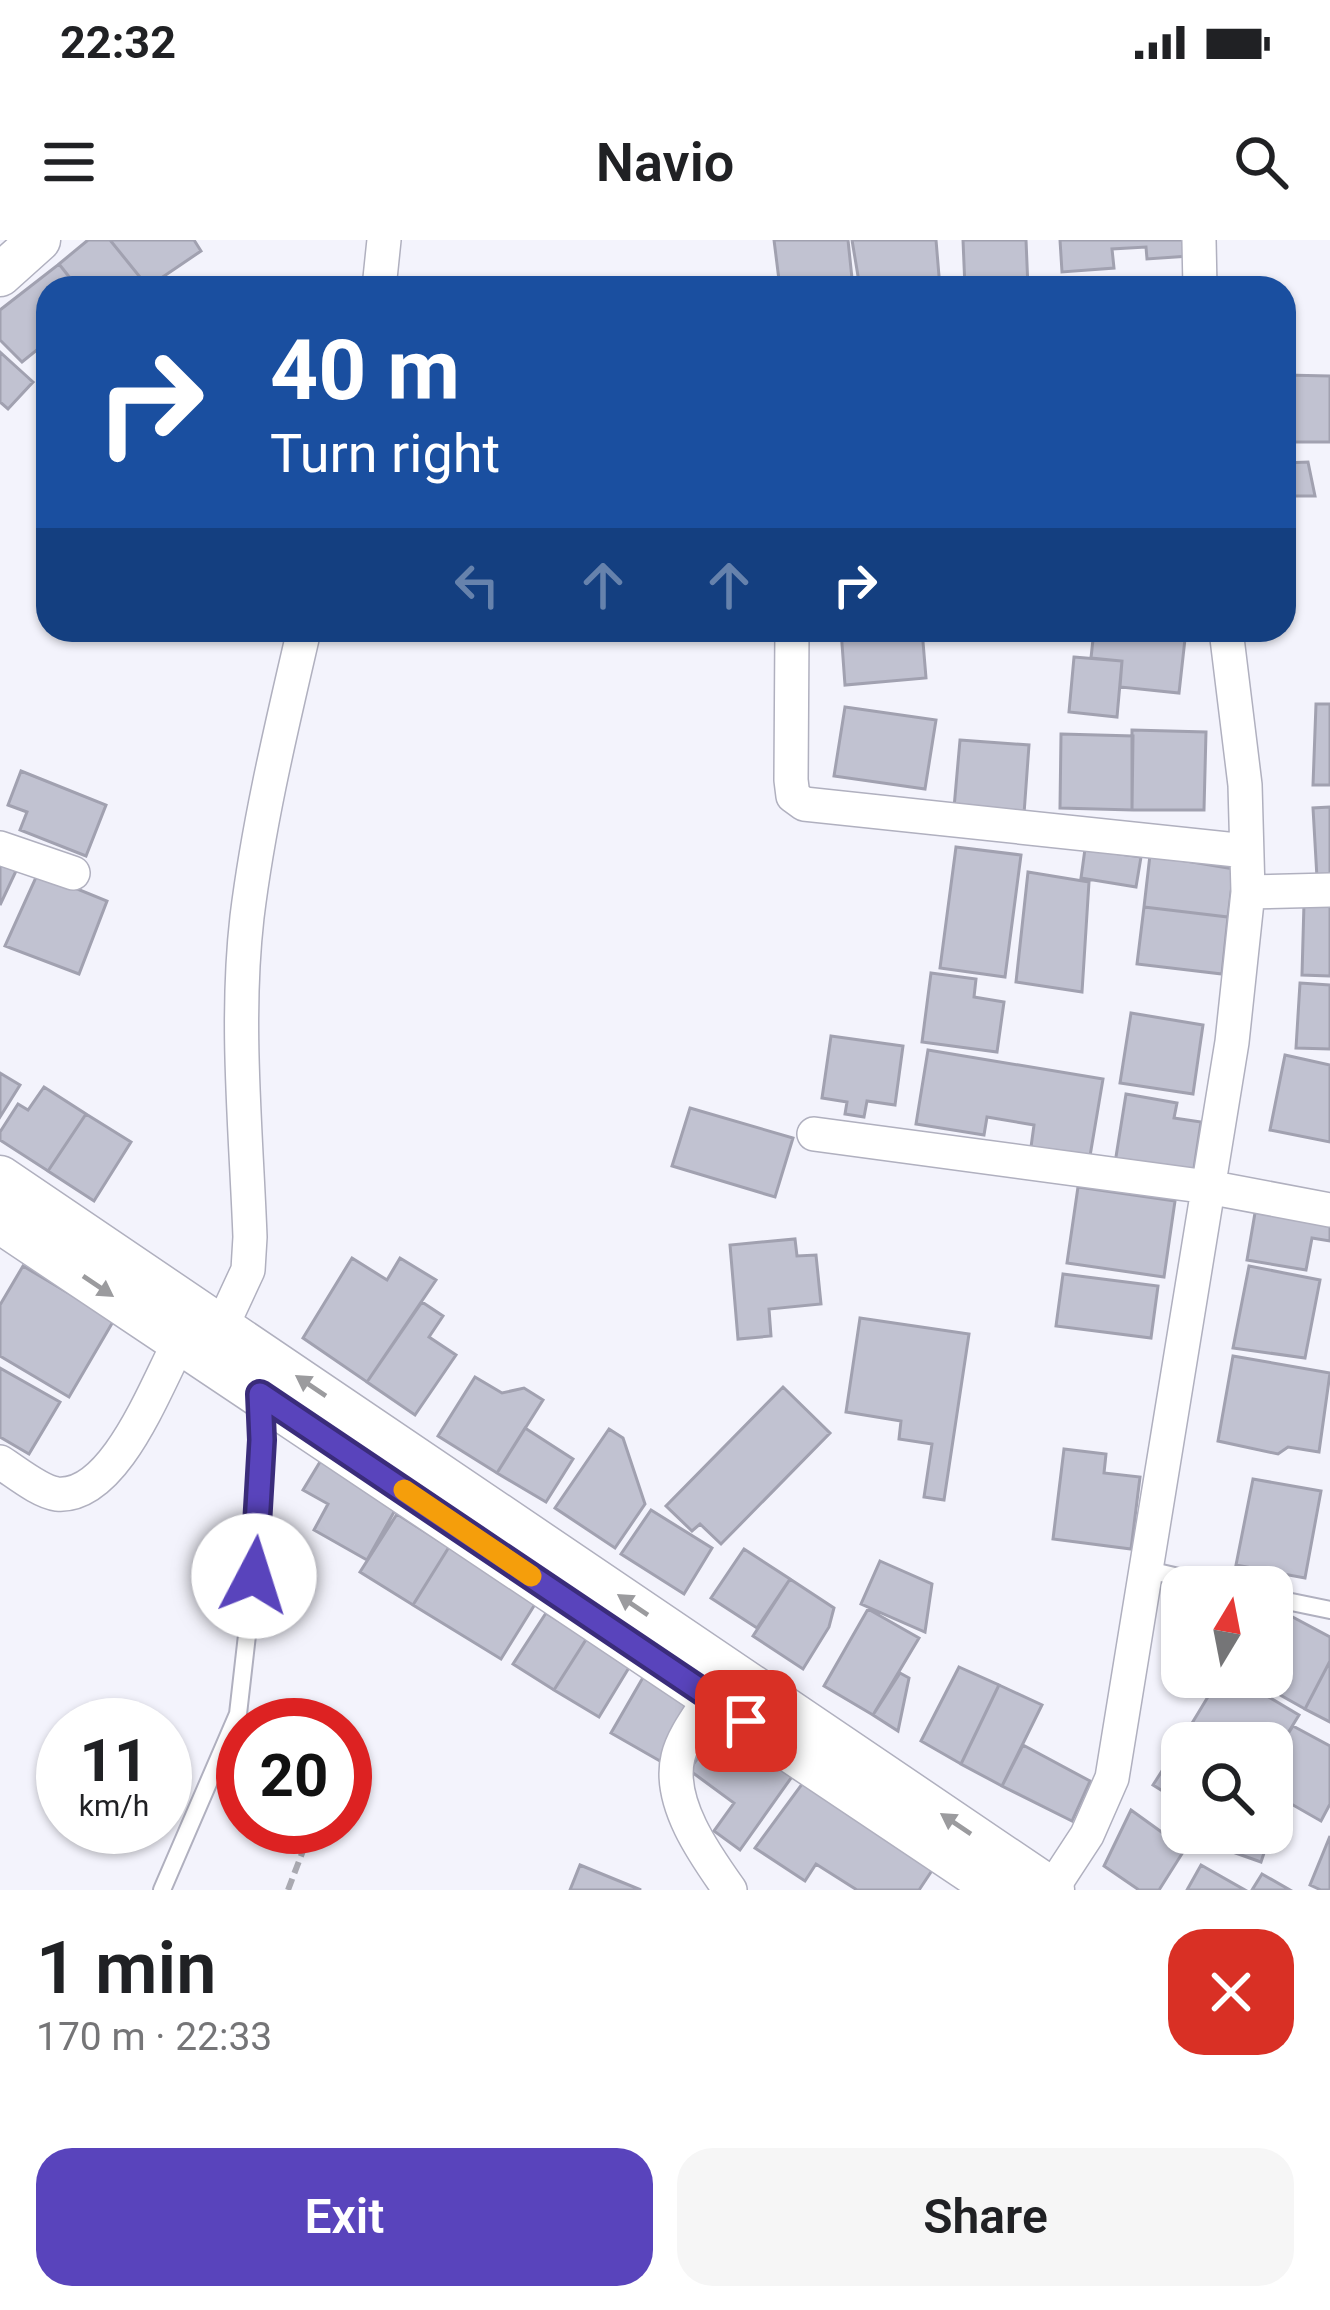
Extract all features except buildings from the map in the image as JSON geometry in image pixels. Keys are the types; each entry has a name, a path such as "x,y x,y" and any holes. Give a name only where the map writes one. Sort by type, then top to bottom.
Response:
{"street":[{"path":"0,275 39,240"},
{"path":"380,276 384,240"},
{"path":"1199,240 1200,276"},
{"path":"0,1462 54,1494 88,1490 224,1348 248,1270 250,1237 242,1005 247,918 268,782 301,642"},
{"path":"792,642 791,780 793,796 804,804 1246,851"},
{"path":"0,1222 224,1348 1052,1890 1087,1835 1112,1778 1232,1042 1248,892 1245,784 1227,642"},
{"path":"0,848 73,873"},
{"path":"1248,892 1330,890"},
{"path":"814,1134 1208,1187 1330,1210"},
{"path":"0,1177 224,1348 711,1697 998,1890"},
{"path":"711,1697 679,1752 676,1773 685,1811 703,1852 730,1890"}],"lane":[{"path":"162,1890 238,1714 259,1530 224,1348"},
{"path":"1143,1569 1161,1573"},
{"path":"1293,1602 1330,1610"}],"path":[{"path":"288,1890 302,1854"}],"slow traffic":[{"path":"404,1490 531,1576"}],"route":[{"path":"254,1576 260,1394 746,1721"}]}
